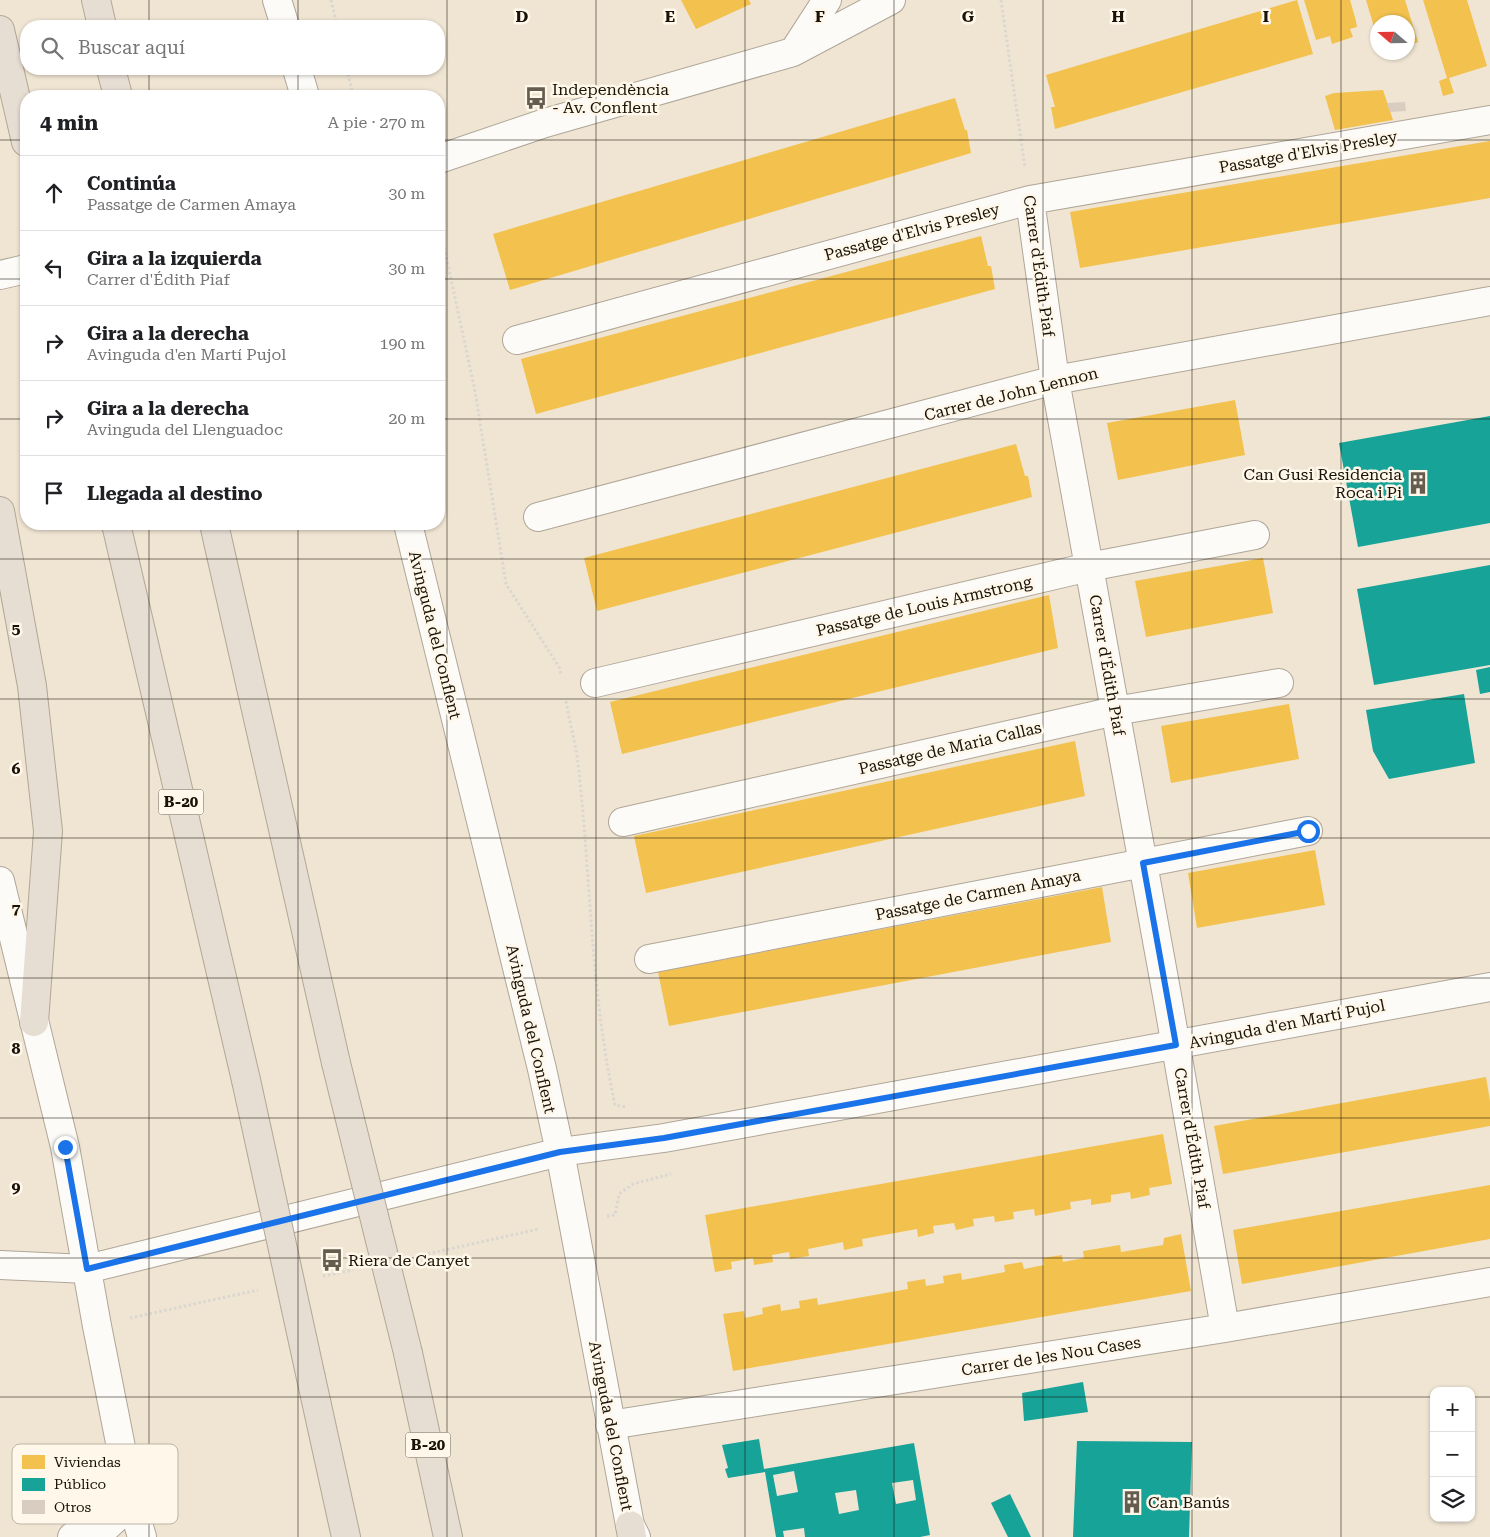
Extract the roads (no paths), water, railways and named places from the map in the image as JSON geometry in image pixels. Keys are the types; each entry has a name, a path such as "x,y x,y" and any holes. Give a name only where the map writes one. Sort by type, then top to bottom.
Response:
{"highway":[{"path":"96,0 101,20"},
{"path":"0,30 20,116"},
{"path":"113,75 116,90"},
{"path":"0,511 32,686 48,831 34,1022"},
{"name":"B-20","path":"117,530 246,1080 346,1537"},
{"name":"B-20","path":"215,530 336,1062 408,1353 448,1537"}],"street":[{"path":"277,0 283,20"},
{"path":"793,52 827,0"},
{"path":"445,157 545,123 793,52 891,0"},
{"path":"299,75 303,90"},
{"name":"Passatge d'Elvis Presley","path":"516,340 1030,200 1490,120"},
{"name":"Carrer d'Édith Piaf","path":"1030,200 1055,380 1176,1045 1225,1328"},
{"path":"0,275 20,270"},
{"name":"Carrer de John Lennon","path":"538,517 1055,380 1490,300"},
{"name":"Avinguda del Conflent","path":"409,530 537,1050 560,1152 632,1533"},
{"name":"Passatge de Louis Armstrong","path":"595,683 1088,567 1255,535"},
{"name":"Passatge de Maria Callas","path":"623,822 1115,711 1279,683"},
{"name":"Passatge de Carmen Amaya","path":"649,959 1308,831"},
{"path":"0,881 65,1147 121,1444"},
{"name":"Avinguda d'en Martí Pujol","path":"87,1269 560,1152 664,1138 1490,987"},
{"path":"0,1265 87,1269"},
{"name":"Carrer de les Nou Cases","path":"610,1424 1225,1328 1490,1282"},
{"path":"72,1537 104,1528 108,1524"},
{"path":"138,1524 142,1537"}],"place":[{"name":"Independència - Av. Conflent","path":"536,98"},
{"name":"Can Gusi Residencia Roca i Pi","path":"1418,483"},
{"name":"Riera de Canyet","path":"332,1260"},
{"name":"Can Banús","path":"1132,1502"}]}
